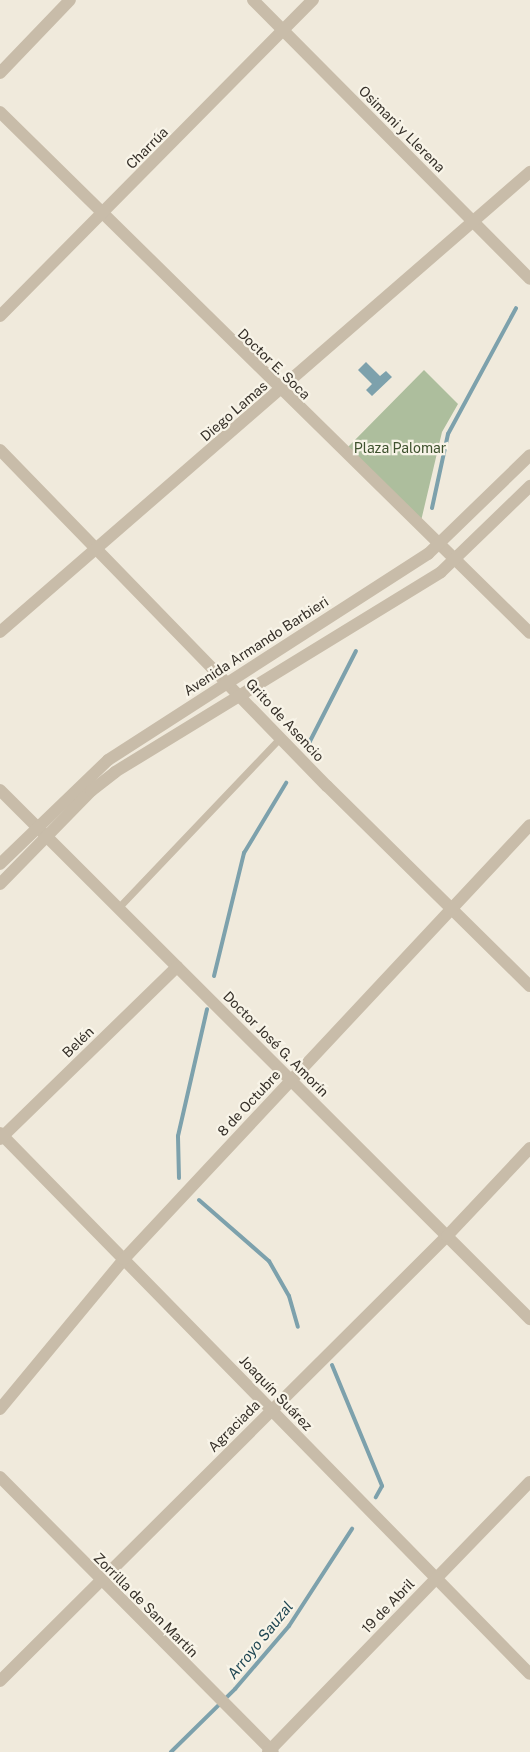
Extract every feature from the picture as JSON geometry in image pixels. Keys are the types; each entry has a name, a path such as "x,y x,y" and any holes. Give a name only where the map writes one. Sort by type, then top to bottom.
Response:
{"street":[{"path":"0,73 70,0"},
{"name":"Osimani y Llerena","path":"253,0 530,279"},
{"name":"Charrúa","path":"0,316 284,31 312,0"},
{"name":"Doctor E. Soca","path":"0,112 280,391 530,633"},
{"name":"Diego Lamas","path":"0,632 280,391 472,220 530,172"},
{"name":"Grito de Asencio","path":"0,450 451,909 530,986"},
{"name":"Avenida Armando Barbieri","path":"0,864 108,760 439,546 530,455"},
{"path":"0,884 46,837 115,772 455,561 530,486"},
{"name":"Doctor José G. Amorín","path":"0,790 530,1319"},
{"name":"8 de Octubre","path":"0,1409 124,1259 530,825"},
{"name":"Belén","path":"1,1136 177,967"},
{"name":"Joaquín Suárez","path":"1,1136 530,1674"},
{"name":"Agraciada","path":"0,1682 447,1236 530,1148"},
{"name":"Zorrilla de San Martín","path":"0,1477 270,1751"},
{"name":"19 de Abril","path":"270,1751 530,1482"}],"lane":[{"path":"118,908 281,737"}],"green space":[{"name":"Plaza Palomar","path":"424,370 458,404 442,432 421,521 347,448"}],"water":[{"path":"366,362 380,376 386,371 392,377 372,396 366,390 372,384 358,370"}],"waterway":[{"path":"432,508 448,434 516,308"},
{"path":"306,749 356,651"},
{"path":"214,976 244,853 286,783"},
{"path":"179,1178 178,1136 207,1009"},
{"path":"199,1200 269,1261 289,1296 298,1327"},
{"path":"332,1365 382,1486 376,1497"},
{"name":"Arroyo Sauzal","path":"171,1752 235,1689 289,1626 352,1529"}]}
